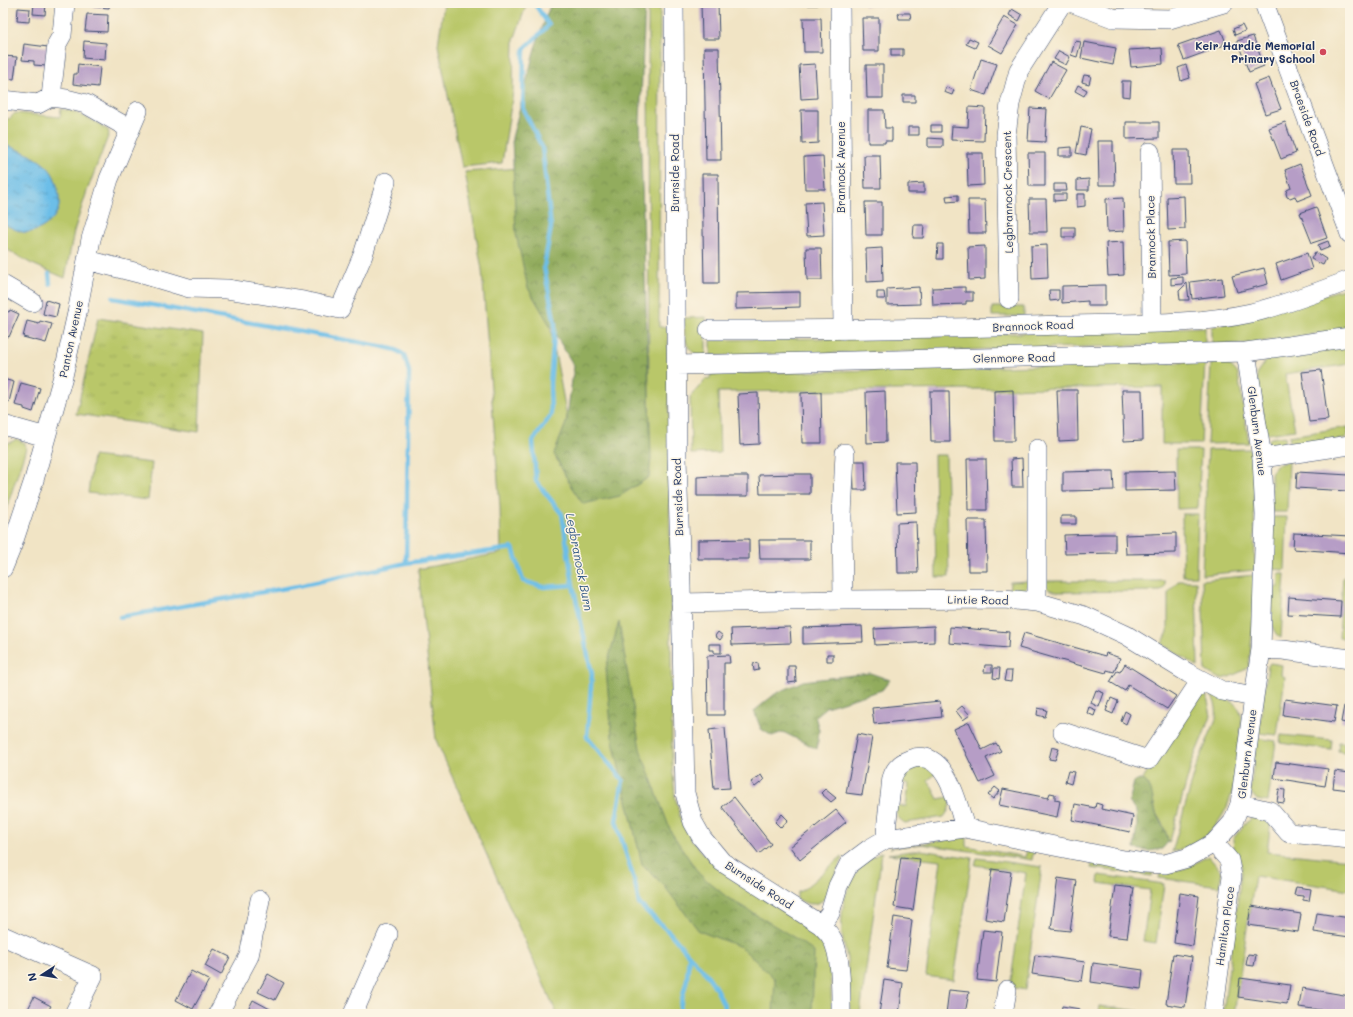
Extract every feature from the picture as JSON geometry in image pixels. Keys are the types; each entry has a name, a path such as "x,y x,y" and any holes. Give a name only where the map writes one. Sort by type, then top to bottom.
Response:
{"street":[{"path":"51,97 57,44 62,35 65,3"},
{"name":"Burnside Road","path":"674,3 677,458 685,794 693,822 702,838 722,862 821,925"},
{"name":"Brannock Avenue","path":"840,3 843,330"},
{"name":"Legbrannock Crescent","path":"1009,299 1006,135 1010,104 1019,70 1062,3"},
{"path":"1073,3 1113,18 1170,19 1204,6 1224,3"},
{"name":"Braeside Road","path":"1264,3 1350,234"},
{"path":"3,100 38,104 51,97 86,104 130,129"},
{"name":"Panton Avenue","path":"3,568 34,480 63,376 91,239 109,179 138,111"},
{"name":"Brannock Place","path":"1150,152 1152,322"},
{"path":"87,260 189,288 227,289 303,301 340,309 363,255 386,182"},
{"name":"Brannock Road","path":"709,330 989,328 1208,320 1252,313 1350,280"},
{"path":"3,285 32,302"},
{"name":"Glenmore Road","path":"677,365 1246,352 1350,337"},
{"name":"Glenburn Avenue","path":"821,925 830,913 838,886 849,864 886,838 965,828 1144,863 1165,864 1187,858 1214,843 1232,822 1240,804 1261,649 1265,515 1262,458 1246,352"},
{"path":"3,425 46,437"},
{"path":"1262,458 1350,445"},
{"path":"1037,449 1037,602"},
{"path":"843,600 842,516 845,453"},
{"name":"Lintie Road","path":"681,603 1004,599 1037,602 1084,616 1126,635 1222,691 1254,697"},
{"path":"1261,649 1283,650 1350,659"},
{"path":"1063,732 1148,760 1201,680"},
{"path":"886,838 886,825 892,778 897,768 914,758 925,758 934,761 941,768 955,795 965,828"},
{"path":"1240,804 1270,811 1289,833 1350,839"},
{"name":"Hamilton Place","path":"1213,1014 1232,876 1229,860 1214,843"},
{"path":"218,1014 249,956 260,900"},
{"path":"821,925 832,938 837,953 842,988 841,1014"},
{"path":"353,1014 388,934"},
{"path":"3,936 93,976 74,1014"},
{"path":"1002,1014 1007,990"}],"green space":[{"path":"444,3 527,3 514,40 513,92 502,163 462,167 438,45"},
{"path":"551,3 645,3 640,122 651,457 649,477 620,496 583,504 572,488 554,454 566,423 574,366 528,288 516,234 512,138 535,48"},
{"path":"648,3 660,3 659,327 668,327 672,763 675,796 681,821 691,839 709,860 787,911 821,937 827,953 830,969 832,1014 557,1014 436,740 418,569 501,553 500,507 482,270 465,172 521,168 583,504 649,477"},
{"path":"61,109 72,111 102,125 102,127 108,130 109,134 87,191 74,231 65,278 30,263 3,247 3,118 9,119 15,113 60,117"},
{"path":"1350,287 1350,329 1245,344 1212,344 1212,327"},
{"path":"992,307 1024,307 1024,316 992,316"},
{"path":"706,317 706,357 698,355 689,348 685,337 684,318"},
{"path":"98,318 203,334 199,432 76,414"},
{"path":"1205,327 1205,344 711,356 711,340 897,337"},
{"path":"1350,346 1350,364 1285,374 1295,430 1266,434 1257,374 1266,361 1273,357"},
{"path":"1205,362 1201,444 1162,444 1162,387 718,392 720,453 691,454 690,397 706,379 710,378 711,374"},
{"path":"1221,362 1231,366 1238,374 1249,443 1207,444 1211,363"},
{"path":"1348,427 1348,434 1345,439 1291,448 1289,436"},
{"path":"1285,436 1286,449 1275,448 1267,441 1271,438"},
{"path":"16,439 25,443 26,448 3,519 3,441 10,443"},
{"path":"1251,449 1254,485 1255,570 1202,575 1208,450"},
{"path":"1176,450 1201,450 1198,508 1177,509"},
{"path":"934,455 946,455 949,577 936,577"},
{"path":"93,456 152,463 148,500 88,493"},
{"path":"1289,461 1287,512 1272,512 1271,474 1276,465"},
{"path":"1182,514 1198,514 1196,576 1183,576"},
{"path":"1272,517 1287,517 1285,570 1272,569"},
{"path":"1279,574 1285,574 1281,638 1273,629 1271,615 1272,586 1278,587"},
{"path":"1255,575 1254,614 1249,666 1244,670 1228,677 1221,678 1214,676 1205,670 1202,580"},
{"path":"1343,577 1350,578 1346,639 1339,638"},
{"path":"1029,581 1028,585 1019,592 1009,593 1010,582"},
{"path":"1043,581 1165,581 1165,586 1161,591 1058,592 1049,589 1045,586"},
{"path":"1178,581 1196,581 1198,667 1162,644 1168,632 1168,593"},
{"path":"619,622 640,749 671,832 699,874 728,898 795,938 814,952 812,1014 773,1014 775,979 741,947 699,931 665,887 642,864 612,737 606,668"},
{"path":"1270,663 1282,665 1281,675 1285,677 1277,735 1258,733 1268,666"},
{"path":"870,673 890,680 882,690 826,707 815,716 819,730 817,749 783,732 772,736 761,729 754,711 775,694 803,681"},
{"path":"1201,692 1207,697 1211,716 1192,762 1170,841 1168,842 1163,825 1156,813 1149,786 1142,781 1196,693"},
{"path":"1211,695 1231,701 1237,707 1242,718 1234,785 1230,800 1223,815 1213,828 1197,842 1172,852 1196,768 1216,719 1216,706"},
{"path":"1281,735 1332,740 1331,750 1280,743"},
{"path":"1257,738 1276,741 1268,802 1257,800 1250,792"},
{"path":"1339,742 1350,744 1350,753 1338,751"},
{"path":"921,764 937,773 928,780 938,799 949,797 949,808 944,817 905,823 898,816 895,807 906,806 909,784 899,781 904,771"},
{"path":"1140,780 1145,781 1150,788 1156,813 1166,834 1168,842 1162,849 1149,851 1134,849 1137,824 1136,811 1129,802 1134,782"},
{"path":"1254,816 1271,821 1267,852 1350,860 1350,890 1255,876 1234,1014 1223,1014 1242,866 1241,861 1234,850 1233,839 1244,825"},
{"path":"967,837 967,846 1025,857 1028,847 1034,849 1032,860 922,844 890,848"},
{"path":"921,850 972,858 954,980 926,976 941,860 888,854"},
{"path":"882,852 860,1014 850,1014 847,959 842,935 843,905 849,886 859,869 866,861"},
{"path":"1208,856 1222,872 1219,886 1159,878 1160,874 1186,868"},
{"path":"841,857 843,858 824,899 821,902 811,904 797,899 797,893 804,889"},
{"path":"977,858 1042,867 1025,990 1010,987 1026,873 975,865"},
{"path":"1093,861 1153,873 1152,876 1091,868"},
{"path":"1099,875 1164,884 1156,943 1143,941 1150,890 1098,883"},
{"path":"1099,1006 1140,1011 1139,1014 1098,1014"}],"water":[{"path":"3,144 37,159 52,173 58,189 59,206 50,221 40,229 22,232 3,223"}],"building":[{"path":"34,3 46,3 45,15 33,14"},
{"path":"88,3 110,3 109,8 87,6"},
{"path":"701,3 718,3 719,39 702,39"},
{"path":"803,3 818,3 818,5 803,5"},
{"path":"864,3 880,3 880,6 864,6"},
{"path":"18,8 30,9 29,22 17,21"},
{"path":"1012,9 1022,15 1019,21 1009,15"},
{"path":"898,13 910,13 911,19 899,19"},
{"path":"87,14 108,15 107,32 85,31"},
{"path":"1004,17 1018,25 1002,53 988,45"},
{"path":"803,18 821,18 822,52 804,52"},
{"path":"862,18 879,18 879,51 863,51"},
{"path":"1242,25 1245,31 1235,35 1233,29"},
{"path":"1221,30 1225,40 1222,46 1184,60 1178,45"},
{"path":"1253,36 1264,66 1249,72 1237,41"},
{"path":"969,38 978,42 975,48 966,44"},
{"path":"84,41 106,43 105,60 83,58"},
{"path":"1075,41 1081,42 1077,57 1071,55"},
{"path":"1084,42 1116,48 1113,65 1081,58"},
{"path":"24,44 48,47 46,66 34,65 34,61 22,60"},
{"path":"704,48 719,48 721,160 706,160"},
{"path":"1162,48 1163,64 1131,67 1129,50"},
{"path":"891,49 903,49 903,56 891,56"},
{"path":"1059,51 1070,57 1066,65 1054,59"},
{"path":"3,56 17,57 14,79 5,78 4,83 3,83"},
{"path":"981,59 997,64 986,95 971,90"},
{"path":"1051,62 1066,70 1049,99 1035,91"},
{"path":"78,64 100,67 98,87 73,84 74,74 77,74"},
{"path":"815,64 817,98 801,99 799,65"},
{"path":"866,65 883,65 883,98 867,98"},
{"path":"1186,65 1190,78 1181,81 1178,68"},
{"path":"1084,75 1091,76 1089,84 1082,82"},
{"path":"1269,78 1281,109 1265,114 1254,84"},
{"path":"1122,81 1131,81 1130,97 1122,96"},
{"path":"1078,85 1087,90 1084,96 1075,91"},
{"path":"946,87 954,90 952,95 944,92"},
{"path":"903,95 915,95 915,102 903,102"},
{"path":"969,107 985,108 984,141 951,140 952,126 968,127"},
{"path":"1030,108 1047,109 1045,142 1028,141"},
{"path":"801,110 818,110 818,143 802,144"},
{"path":"868,110 884,110 885,128 892,128 892,141 885,141 885,143 868,143"},
{"path":"1126,122 1159,122 1159,138 1126,139"},
{"path":"1285,122 1296,153 1281,159 1269,128"},
{"path":"931,125 941,125 941,132 931,132"},
{"path":"908,127 919,127 919,135 908,135"},
{"path":"1081,127 1091,129 1086,155 1076,153"},
{"path":"928,138 943,139 943,147 928,147"},
{"path":"1098,141 1113,141 1115,185 1099,185"},
{"path":"1072,147 1072,156 1059,156 1059,148"},
{"path":"1173,150 1189,150 1190,183 1174,183"},
{"path":"967,153 983,153 984,185 968,186"},
{"path":"1028,153 1045,153 1045,186 1029,186"},
{"path":"864,155 880,155 881,188 865,188"},
{"path":"823,156 825,189 805,189 804,157"},
{"path":"1300,164 1312,195 1297,201 1295,196 1290,198 1287,197 1287,190 1291,188 1285,170"},
{"path":"702,174 718,174 719,283 704,283"},
{"path":"1089,179 1089,190 1077,190 1077,180"},
{"path":"924,183 924,193 908,193 908,184"},
{"path":"1054,184 1066,184 1067,191 1054,191"},
{"path":"1054,194 1066,194 1066,200 1054,201"},
{"path":"1077,194 1085,194 1085,206 1077,207"},
{"path":"958,195 958,201 947,202 946,196"},
{"path":"1184,196 1185,229 1168,230 1167,197"},
{"path":"1123,198 1124,231 1107,232 1106,199"},
{"path":"1029,199 1046,199 1047,232 1030,232"},
{"path":"968,200 985,200 986,233 969,233"},
{"path":"822,202 824,235 807,236 805,203"},
{"path":"865,202 882,202 882,235 866,235"},
{"path":"1316,207 1327,238 1312,243 1300,213"},
{"path":"914,225 924,225 923,238 913,238"},
{"path":"1062,227 1075,227 1075,237 1062,237"},
{"path":"1185,241 1186,274 1169,275 1168,242"},
{"path":"1328,241 1330,247 1320,251 1318,245"},
{"path":"1123,242 1124,275 1108,276 1106,243"},
{"path":"938,244 943,244 943,259 937,259"},
{"path":"1047,245 1048,278 1032,279 1031,246"},
{"path":"985,246 985,279 969,280 968,247"},
{"path":"806,248 821,248 822,280 807,280"},
{"path":"882,248 883,281 867,282 866,249"},
{"path":"1315,252 1326,259 1323,265 1311,259"},
{"path":"1307,253 1312,269 1281,280 1276,264"},
{"path":"1264,268 1268,284 1237,292 1232,276"},
{"path":"1183,277 1183,284 1171,285 1171,278"},
{"path":"1222,278 1224,295 1192,299 1190,282"},
{"path":"1187,283 1189,300 1180,300 1179,291"},
{"path":"1105,285 1105,306 1088,306 1088,301 1062,303 1062,286"},
{"path":"919,287 920,304 887,305 887,289"},
{"path":"965,287 965,292 973,292 973,301 966,301 966,304 933,305 932,288"},
{"path":"1049,290 1059,290 1059,300 1050,301"},
{"path":"800,292 800,307 736,309 736,293"},
{"path":"877,292 884,292 885,299 877,299"},
{"path":"46,300 59,304 56,317 43,314"},
{"path":"3,310 9,312 10,310 19,314 9,337 3,334"},
{"path":"27,321 39,324 40,321 52,324 46,343 23,337"},
{"path":"1321,370 1328,420 1309,422 1302,372"},
{"path":"3,379 14,382 9,402 3,401"},
{"path":"21,383 40,388 33,412 24,409 24,407 15,405"},
{"path":"1013,390 1014,441 995,441 994,391"},
{"path":"1057,390 1077,390 1078,440 1059,441"},
{"path":"1122,390 1142,390 1143,440 1124,441"},
{"path":"885,391 886,442 867,443 866,392"},
{"path":"930,391 949,391 950,442 931,442"},
{"path":"821,392 822,443 802,443 801,393"},
{"path":"758,393 759,444 740,445 738,394"},
{"path":"1022,458 1023,487 1012,487 1011,459"},
{"path":"967,459 986,459 987,510 968,510"},
{"path":"853,461 865,461 866,490 854,490"},
{"path":"895,462 915,462 916,512 897,513"},
{"path":"1113,471 1114,490 1063,491 1063,472"},
{"path":"1175,471 1176,490 1125,491 1125,472"},
{"path":"1297,472 1349,475 1348,491 1296,488"},
{"path":"810,474 810,494 760,494 759,475"},
{"path":"748,476 748,496 697,496 697,477"},
{"path":"1061,516 1076,516 1076,524 1061,524"},
{"path":"967,520 986,520 987,571 968,571"},
{"path":"916,522 918,573 898,573 897,523"},
{"path":"1176,533 1176,553 1126,554 1125,535"},
{"path":"1294,533 1350,536 1350,553 1293,549"},
{"path":"1115,534 1115,553 1065,554 1064,535"},
{"path":"749,539 749,559 698,559 698,540"},
{"path":"759,540 810,540 810,559 760,559"},
{"path":"1289,597 1341,601 1340,617 1288,614"},
{"path":"862,626 863,642 803,644 803,628"},
{"path":"934,626 934,642 875,645 874,629"},
{"path":"790,627 791,643 732,645 731,629"},
{"path":"950,627 1009,632 1008,648 949,643"},
{"path":"718,632 723,636 720,640 715,636"},
{"path":"1024,633 1105,656 1106,653 1120,658 1114,672 1107,670 1106,673 1019,648"},
{"path":"709,644 721,644 721,653 714,653 714,650 709,650"},
{"path":"827,654 833,654 833,661 827,661"},
{"path":"729,655 730,663 724,663 724,715 708,715 707,656"},
{"path":"758,663 759,670 754,671 753,664"},
{"path":"1125,664 1176,696 1167,709 1128,685 1125,691 1110,682 1117,671 1120,672"},
{"path":"985,665 992,665 992,672 984,672"},
{"path":"788,666 795,666 796,682 788,683"},
{"path":"994,668 1000,668 999,679 993,678"},
{"path":"1006,671 1012,671 1011,682 1004,681"},
{"path":"1096,690 1104,693 1099,707 1091,703"},
{"path":"1111,698 1118,701 1113,714 1106,711"},
{"path":"1285,699 1337,706 1334,722 1283,715"},
{"path":"940,701 942,717 874,724 872,708"},
{"path":"962,706 970,715 963,720 956,711"},
{"path":"1344,706 1350,707 1350,724 1341,722"},
{"path":"1089,707 1096,710 1094,716 1087,713"},
{"path":"1038,708 1047,710 1045,717 1037,715"},
{"path":"1125,711 1130,714 1126,724 1121,721"},
{"path":"969,722 982,750 996,743 1001,751 986,758 995,776 980,783 954,729"},
{"path":"725,728 730,788 714,789 709,730"},
{"path":"857,734 872,737 862,795 846,793"},
{"path":"1052,747 1059,749 1055,760 1049,759"},
{"path":"1276,762 1328,769 1325,786 1274,778"},
{"path":"1068,771 1074,772 1071,784 1065,782"},
{"path":"1335,771 1350,773 1350,790 1333,788"},
{"path":"761,775 764,780 755,787 751,782"},
{"path":"995,787 1000,791 993,799 988,795"},
{"path":"825,789 836,798 831,802 821,793"},
{"path":"1003,789 1048,798 1050,793 1055,794 1055,800 1060,801 1057,817 999,805"},
{"path":"1279,789 1285,790 1284,803 1277,802"},
{"path":"734,797 771,844 759,854 722,807"},
{"path":"1096,803 1102,805 1101,809 1133,816 1130,832 1072,820 1075,804 1095,808"},
{"path":"836,810 846,822 800,860 790,847"},
{"path":"782,814 788,820 781,828 775,822"},
{"path":"901,857 920,859 913,910 894,907"},
{"path":"992,869 1011,872 1004,922 985,919"},
{"path":"1058,878 1077,881 1070,931 1051,929"},
{"path":"1115,886 1134,888 1127,938 1108,936"},
{"path":"1296,887 1311,889 1309,901 1303,900 1303,896 1294,895"},
{"path":"1180,893 1199,896 1193,946 1174,943"},
{"path":"1251,906 1301,914 1298,932 1248,925"},
{"path":"1317,913 1350,918 1350,937 1314,932"},
{"path":"894,917 912,920 906,970 887,968"},
{"path":"983,930 1002,932 996,982 977,980"},
{"path":"214,949 230,957 221,975 205,966"},
{"path":"1173,954 1192,957 1185,1007 1166,1004"},
{"path":"1248,954 1256,955 1254,966 1246,965"},
{"path":"1035,955 1085,962 1082,981 1032,974"},
{"path":"1093,963 1143,970 1141,989 1091,982"},
{"path":"191,971 209,980 193,1009 176,1000"},
{"path":"268,974 284,983 275,1000 258,992"},
{"path":"1240,978 1290,985 1287,1004 1238,997"},
{"path":"884,980 903,983 899,1014 879,1014"},
{"path":"1302,988 1350,996 1349,1014 1299,1007"},
{"path":"949,990 969,992 965,1014 946,1014"},
{"path":"34,997 51,1006 46,1014 26,1013"},
{"path":"253,1000 270,1009 268,1014 246,1014"},
{"path":"1062,1006 1080,1009 1080,1014 1061,1014"}],"waterway":[{"name":"Legbranock Burn","path":"534,3 549,25 524,49 523,109 542,147 551,227 544,267 555,324 550,383 551,415 533,441 536,481 562,514 573,585 592,674 587,737 623,780 616,821 635,883 639,904 670,933 689,955 687,979 680,1007 681,1014"},
{"path":"49,274 50,284"},
{"path":"113,298 380,346 396,350 404,355 409,372 406,563"},
{"path":"120,617 298,586 406,563 513,548 523,581 544,587 573,585"},
{"name":"Legbranock Burn","path":"689,955 712,982 727,1014"}],"place":[{"name":"Keir Hardie Memorial Primary School","path":"1323,52"}]}
